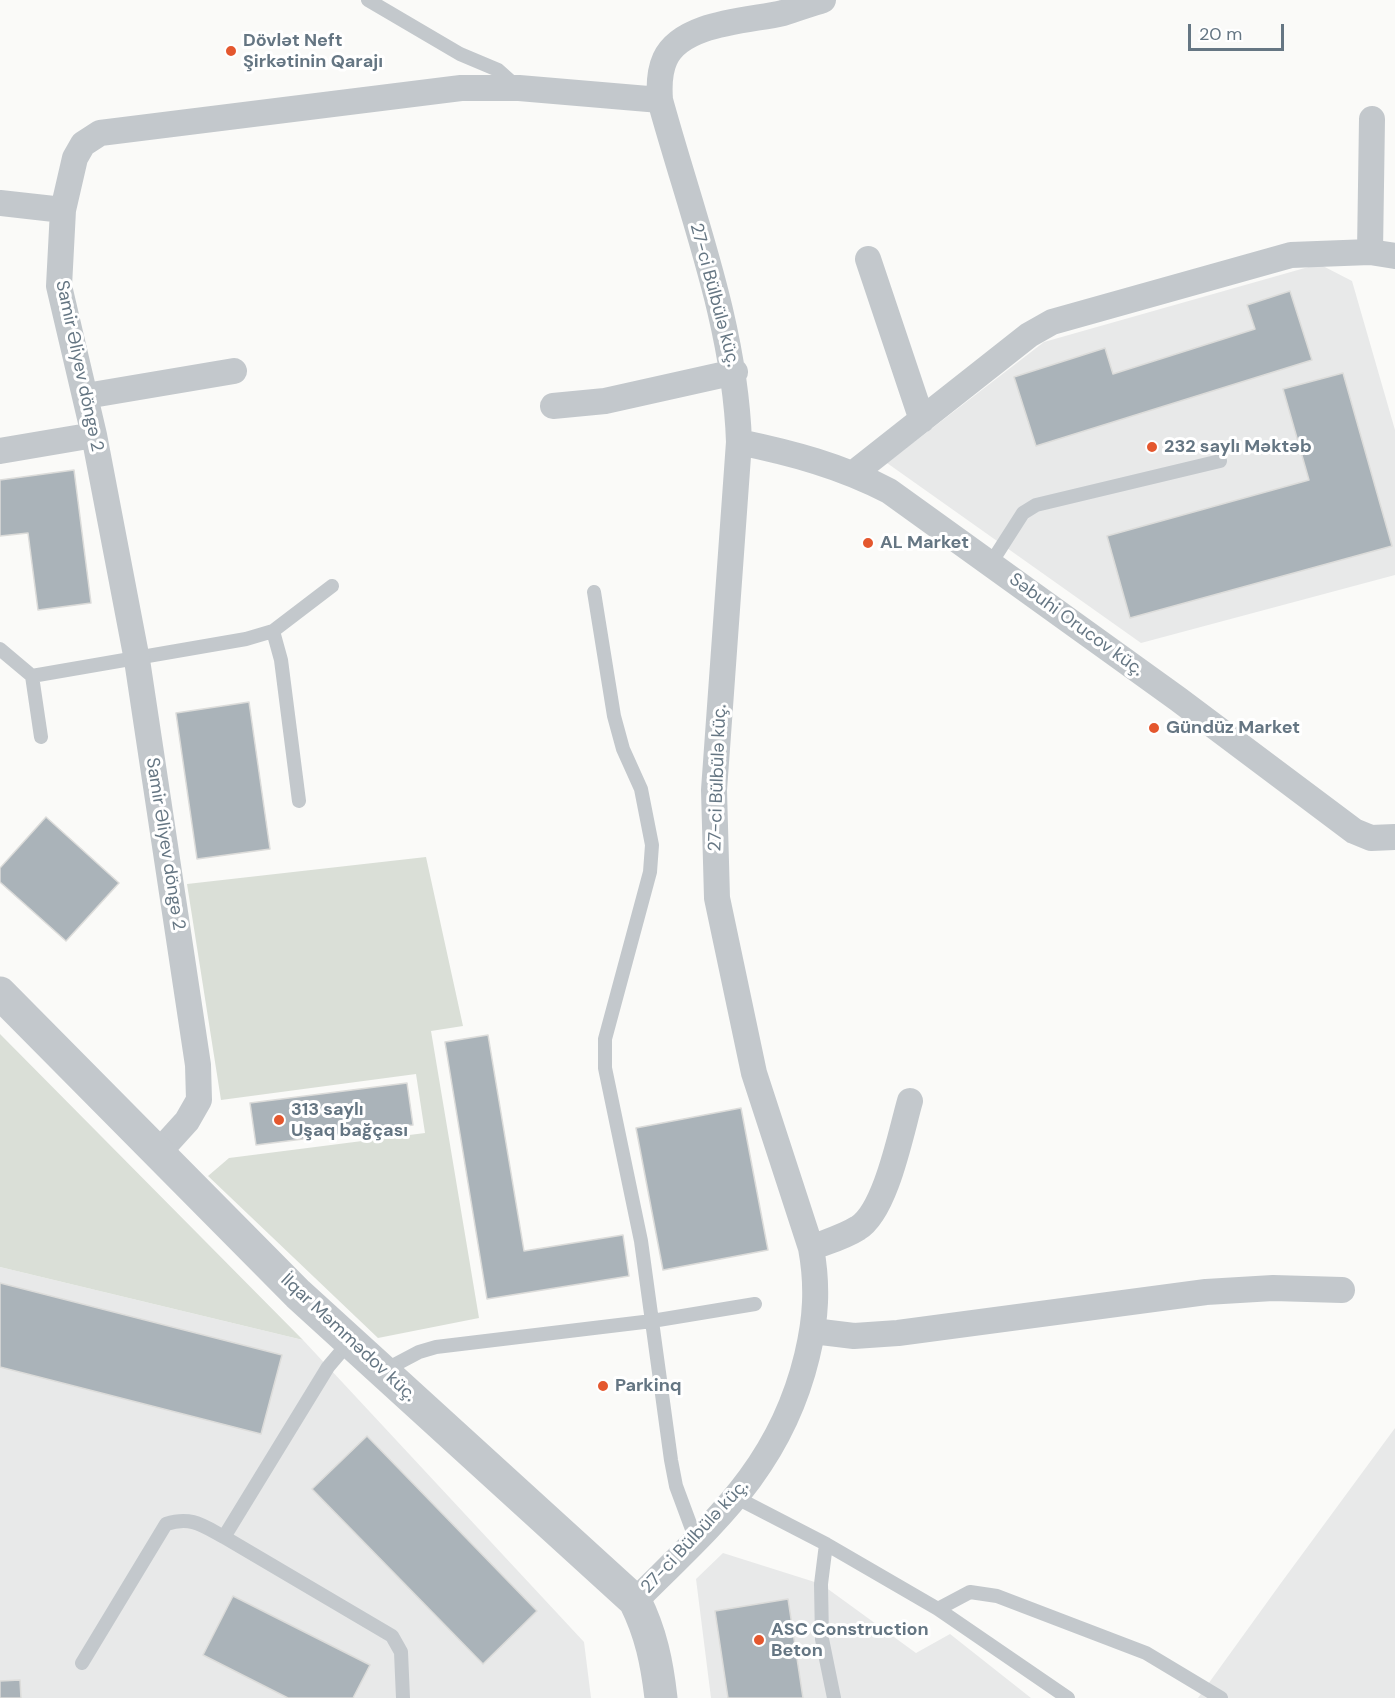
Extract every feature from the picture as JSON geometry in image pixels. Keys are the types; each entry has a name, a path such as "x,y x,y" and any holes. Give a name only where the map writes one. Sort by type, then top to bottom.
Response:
{"street":[{"name":"27-ci Bülbülə küç.","path":"635,1601 737,1498 767,1456 788,1417 813,1331 816,1277 811,1248 754,1073 717,898 714,790 740,442 735,372 723,318 660,100 659,78 665,58 677,44 714,26 781,6 823,0"},
{"name":"Samir Əliyev döngə 2","path":"158,1153 187,1121 199,1100 198,1065 137,660 86,396 59,286 63,210 75,158 83,144 100,133 460,88 519,88 660,100"},
{"path":"1370,252 1371,119"},
{"path":"0,203 63,210"},
{"path":"854,473 1029,335 1052,322 1291,255 1370,252 1395,256"},
{"path":"868,259 922,420"},
{"path":"86,396 234,371"},
{"path":"553,406 605,401 735,372"},
{"path":"0,451 94,435"},
{"name":"Səbuhi Orucov küç.","path":"740,442 801,455 854,473 889,491 991,562 1354,831 1371,838 1395,837"},
{"name":"İlqar Məmmədov küç.","path":"0,993 298,1294 635,1601 646,1623 657,1659 661,1698"},
{"path":"811,1248 858,1228 871,1218 884,1186 910,1101"},
{"path":"813,1331 854,1336 898,1333 1206,1292 1273,1288 1342,1290"}],"lane":[{"path":"368,0 460,54 498,70 519,88"},
{"path":"991,562 1023,513 1036,505 1220,461"},
{"path":"33,676 137,660 246,639 273,631 332,586"},
{"path":"594,592 614,716 623,748 641,789 652,845 650,872 605,1039 605,1068 641,1241 676,1486 696,1540"},
{"path":"273,631 281,660 299,801"},
{"path":"0,649 33,676 41,737"},
{"path":"383,1371 419,1352 436,1347 652,1321 755,1304"},
{"path":"224,1537 328,1367 350,1341"},
{"path":"737,1498 826,1544 938,1609 1068,1698"},
{"path":"82,1663 166,1524 180,1519 196,1522 224,1537 392,1636 401,1652 403,1698"},
{"path":"826,1544 821,1584 822,1640 834,1698"},
{"path":"938,1609 970,1592 997,1596 1146,1653 1221,1698"}],"shaded area":[{"name":"232 saylı Məktəb","path":"1319,264 1352,281 1395,430 1395,575 1141,643 887,463 1044,342"},
{"path":"426,857 463,1026 431,1031 479,1318 378,1338 208,1176 229,1158 425,1133 416,1074 221,1100 187,884"},
{"path":"0,1034 303,1340 0,1267"},
{"path":"0,1267 303,1340 584,1642 591,1698 0,1698"},
{"path":"1395,1428 1395,1698 1198,1698 1281,1583"},
{"path":"723,1553 821,1584 916,1653 950,1634 1031,1698 711,1698 696,1579"}],"building":[{"path":"1290,291 1312,360 1036,446 1014,377 1105,348 1113,374 1255,329 1247,305"},
{"path":"1343,373 1392,546 1130,618 1107,536 1309,480 1283,389"},
{"path":"74,470 91,603 38,610 28,533 0,536 0,480"},
{"path":"249,702 270,849 197,859 176,713"},
{"path":"46,817 119,883 66,941 0,882 0,868"},
{"path":"488,1035 524,1251 623,1235 629,1276 487,1299 445,1042"},
{"path":"407,1083 413,1125 256,1145 250,1103"},
{"path":"741,1108 768,1250 663,1270 636,1128"},
{"path":"0,1283 282,1355 261,1434 0,1367"},
{"path":"367,1436 537,1611 483,1664 312,1489"},
{"path":"233,1596 370,1665 353,1698 288,1698 203,1655"},
{"path":"788,1599 803,1698 728,1698 715,1611"},
{"path":"20,1680 21,1698 0,1698 0,1681"}],"place":[{"name":"Dövlət Neft Şirkətinin Qarajı","path":"231,51"},
{"name":"232 saylı Məktəb","path":"1152,447"},
{"name":"AL Market","path":"868,543"},
{"name":"Gündüz Market","path":"1154,728"},
{"name":"313 saylı Uşaq bağçası","path":"279,1120"},
{"name":"Parkinq","path":"603,1386"},
{"name":"ASC Construction Beton","path":"759,1640"}]}
